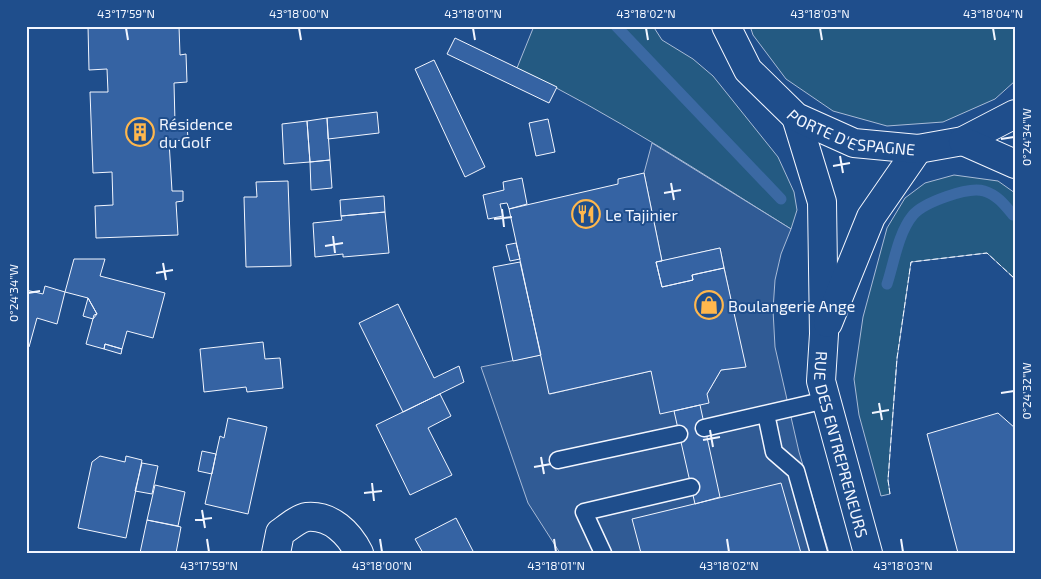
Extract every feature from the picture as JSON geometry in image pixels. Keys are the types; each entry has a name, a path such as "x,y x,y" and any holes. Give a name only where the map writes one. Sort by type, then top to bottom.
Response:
{"street":[{"name":"PORTE D'ESPAGNE","path":"726,26 748,70 796,117 854,143 918,149 963,141 1015,114"},
{"name":"RUE DES ENTREPRENEURS","path":"796,117 822,202 824,334 821,381 868,553"},
{"path":"963,141 1015,164"},
{"name":"RUE DES ENTREPRENEURS","path":"824,334 871,218 918,149"},
{"path":"276,553 280,533 306,517 330,520 352,539 359,553"}],"lane":[{"path":"704,428 826,400"},
{"path":"766,414 774,452 796,471 819,553"},
{"path":"558,460 678,434"},
{"path":"603,553 584,512 691,487"}],"shaded area":[{"path":"534,26 653,26 662,40 693,59 713,76 778,157 794,192 797,210 791,229 622,124 517,68"},
{"path":"750,26 1015,26 1015,81 995,99 943,122 887,126 833,111 786,79 753,35"},
{"path":"652,143 791,229 781,254 775,280 773,310 775,347 799,452 829,553 560,553 528,503 481,367 541,355 550,394 651,371 707,394 721,370 745,367 720,248 662,261 644,173"},
{"path":"954,175 998,181 1015,193 1015,279 987,253 911,262 897,359 888,480 890,494 881,496 859,415 854,379 863,317 887,228 905,198 925,183"}],"building":[{"name":"Résidence du Golf","path":"88,26 179,26 180,55 186,54 187,82 174,83 175,123 187,123 188,140 169,141 172,191 183,191 183,201 176,202 178,235 96,238 95,206 113,205 112,172 93,173 90,92 108,92 107,69 89,70"},
{"path":"455,38 557,87 549,103 447,54"},
{"path":"434,60 485,167 465,177 415,69"},
{"path":"377,112 379,133 328,139 327,118"},
{"path":"327,118 330,160 310,162 307,121"},
{"path":"548,119 555,152 536,156 529,123"},
{"path":"307,121 310,162 284,164 282,124"},
{"path":"330,160 332,188 311,190 310,162"},
{"path":"644,173 662,261 656,262 662,287 693,280 692,275 724,268 746,367 721,370 707,394 709,403 660,414 651,371 549,394 509,209 618,184 618,179"},
{"path":"522,178 527,204 509,209 507,203 500,204 503,216 488,219 483,195 504,190 503,182"},
{"path":"288,181 291,266 246,267 244,197 257,197 256,182"},
{"path":"384,196 385,212 341,216 340,200"},
{"path":"385,212 389,253 343,257 343,254 315,257 313,223 342,220 341,216"},
{"path":"516,243 520,259 510,261 506,245"},
{"path":"720,248 724,268 692,275 693,280 662,287 656,262"},
{"path":"74,259 105,259 100,276 165,293 153,338 127,331 122,349 105,344 104,349 86,344 94,315 97,314 88,298 65,292"},
{"path":"520,262 541,355 513,361 493,267"},
{"path":"45,286 65,292 57,324 37,318 29,347 26,346 26,290 43,294"},
{"path":"88,298 97,314 93,319 83,316"},
{"path":"398,304 434,378 459,366 464,382 403,412 359,323"},
{"path":"263,342 265,359 280,358 283,388 247,392 246,387 204,392 200,349"},
{"path":"105,344 122,349 121,354 104,349"},
{"path":"440,394 451,416 428,428 452,475 410,495 376,425"},
{"path":"700,405 720,497 695,504 674,411"},
{"path":"998,413 1015,428 1015,553 958,553 927,434"},
{"path":"228,418 267,427 248,514 205,504 220,436 224,438"},
{"path":"202,451 216,454 212,474 198,471"},
{"path":"100,456 125,462 126,456 142,460 126,538 78,528 92,462"},
{"path":"142,463 158,466 152,494 135,491"},
{"path":"781,483 801,553 641,553 632,519"},
{"path":"155,485 185,492 178,526 147,520"},
{"path":"456,518 474,553 423,553 415,539"},
{"path":"147,520 181,527 176,553 140,553"}],"waterway":[{"path":"616,26 781,199"},
{"path":"887,284 904,230 913,215 926,205 957,193 977,190 997,197 1013,215"}],"fence":[{"path":"890,494 888,480 897,358 911,262 987,253 1015,279"}],"place":[{"name":"Résidence du Golf","path":"140,132"},
{"name":"Le Tajinier","path":"586,214"},
{"name":"Boulangerie Ange","path":"709,305"}]}
